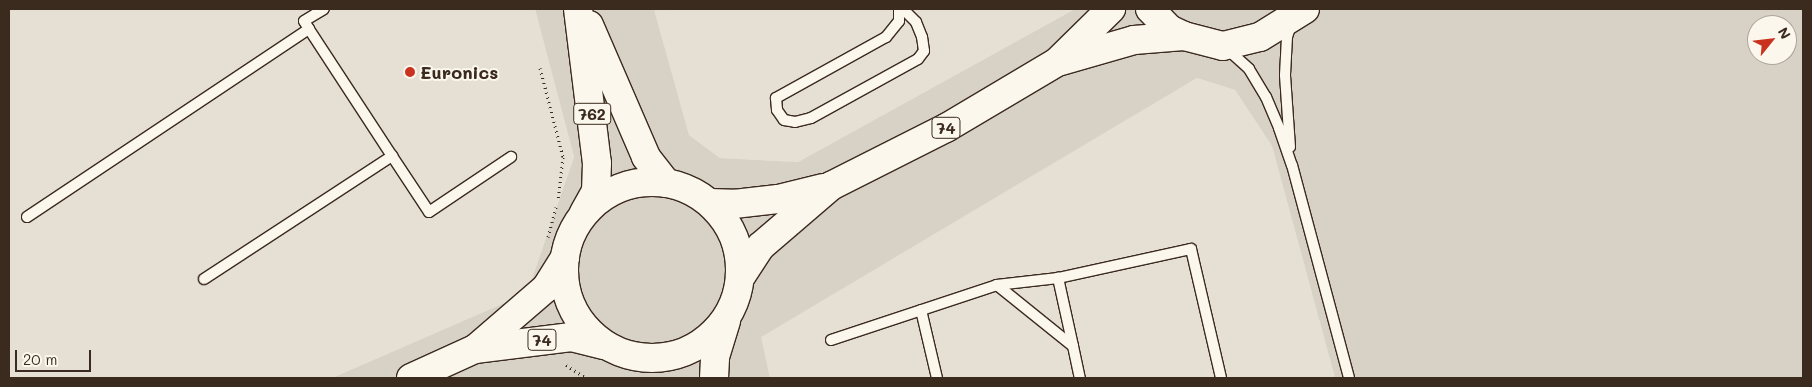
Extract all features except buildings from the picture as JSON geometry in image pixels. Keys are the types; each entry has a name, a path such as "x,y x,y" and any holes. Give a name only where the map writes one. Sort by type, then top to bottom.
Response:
{"main road":[{"name":"762","path":"578,9 597,163 596,191 582,217"},
{"name":"762","path":"582,9 646,157 666,183"},
{"name":"74","path":"1058,62 1111,9"},
{"name":"74","path":"1150,9 1169,28 1184,36 1223,46 1253,40 1299,13"},
{"name":"74","path":"710,203 734,204 778,199 831,186 946,128 1058,62 1134,40 1184,36"},
{"name":"74","path":"475,349 546,288 556,251 592,205 619,188 650,182 666,183 689,190 710,203 730,229 738,253 740,278"},
{"name":"74","path":"411,378 475,349 545,339 571,337 619,351 661,358 692,349 717,330 727,317 740,278 761,246 831,186"},
{"name":"74","path":"556,251 566,287 577,315 596,338 619,351"},
{"path":"714,378 715,357 727,317"},
{"path":"619,351 649,378"}],"lane":[{"path":"324,9 304,21 429,212 511,157"},
{"path":"899,9 898,21 886,37 776,98 777,110 784,120 795,122 811,118 918,59 924,51 922,37 916,22 903,9"},
{"path":"1292,165 1285,74 1287,37 1299,13"},
{"path":"27,217 309,29"},
{"path":"1223,46 1249,70 1266,97 1292,165 1349,378"},
{"path":"204,279 392,156"},
{"path":"831,340 997,285 1058,278 1191,249 1221,378"},
{"path":"1058,278 1080,378"},
{"path":"997,285 1074,346"},
{"path":"921,310 937,378"}],"path":[{"path":"540,68 563,157 556,251"},
{"path":"545,339 556,359 586,378"}],"shaded area":[{"path":"9,9 535,9 574,157 527,293 332,378 9,378"},
{"path":"535,9 654,9 689,135 720,158 798,162 1075,9 1803,9 1803,378 1335,378 1272,146 1235,90 1197,78 761,337 770,378 332,378 527,293 574,157"},
{"path":"654,9 1075,9 798,162 720,158 689,135"},
{"path":"1197,78 1235,90 1272,146 1335,378 770,378 760,337"}],"place":[{"name":"Euronics","path":"410,72"}]}
